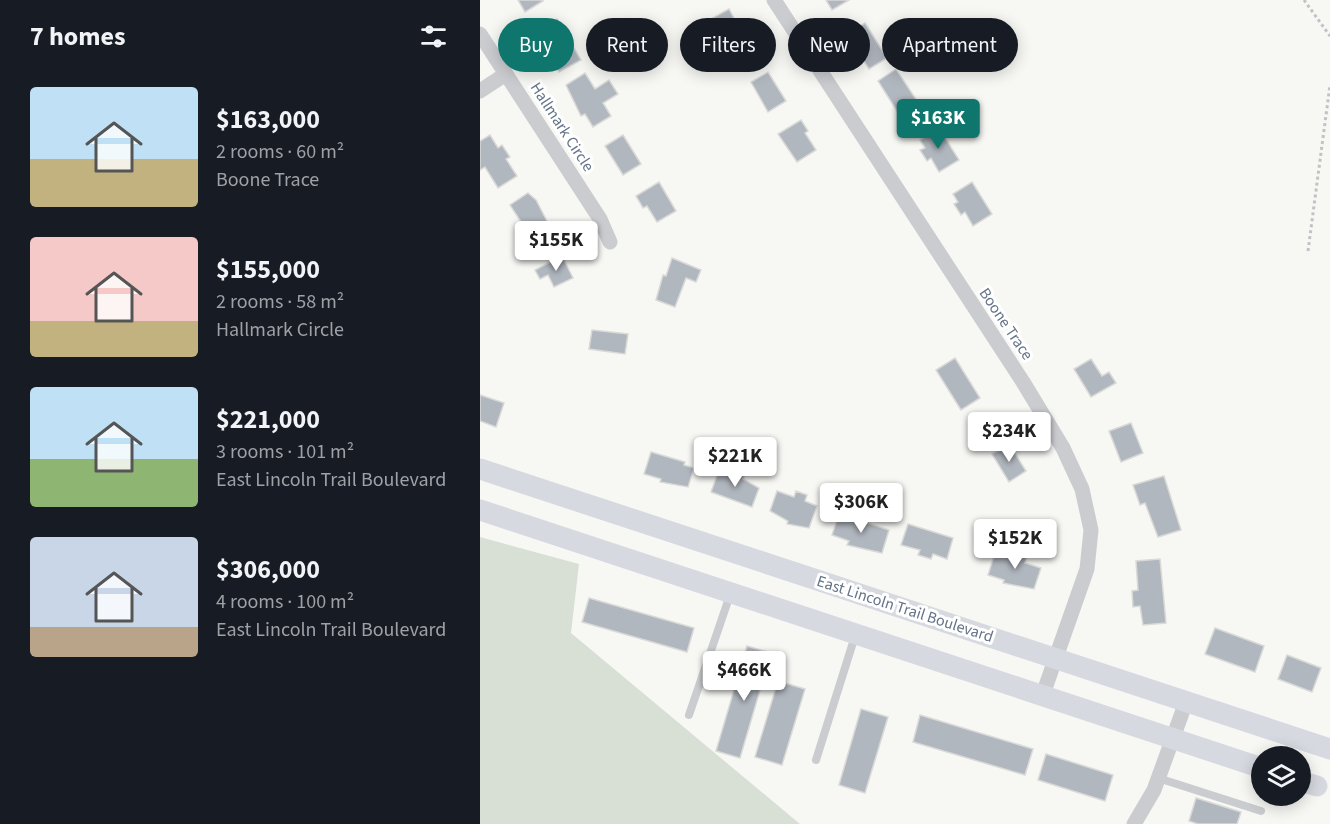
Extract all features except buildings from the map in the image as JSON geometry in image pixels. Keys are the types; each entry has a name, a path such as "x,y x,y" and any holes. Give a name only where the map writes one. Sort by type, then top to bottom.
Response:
{"street":[{"name":"Boone Trace","path":"774,0 1023,382 1073,469 1088,510 1090,550 1081,587 1042,697"},
{"name":"Hallmark Circle","path":"480,34 600,219 610,242"},
{"path":"480,91 506,74"},
{"name":"East Lincoln Trail Boulevard","path":"480,469 1330,749"},
{"path":"480,510 1251,764"},
{"path":"1134,824 1149,801 1186,702"}],"lane":[{"path":"689,715 730,593"},
{"path":"816,760 855,635"},
{"path":"1158,778 1261,811"}],"path":[{"path":"1304,0 1330,36"},
{"path":"1308,251 1330,86"}],"shaded area":[{"path":"480,537 579,564 571,633 800,824 480,824"}]}
